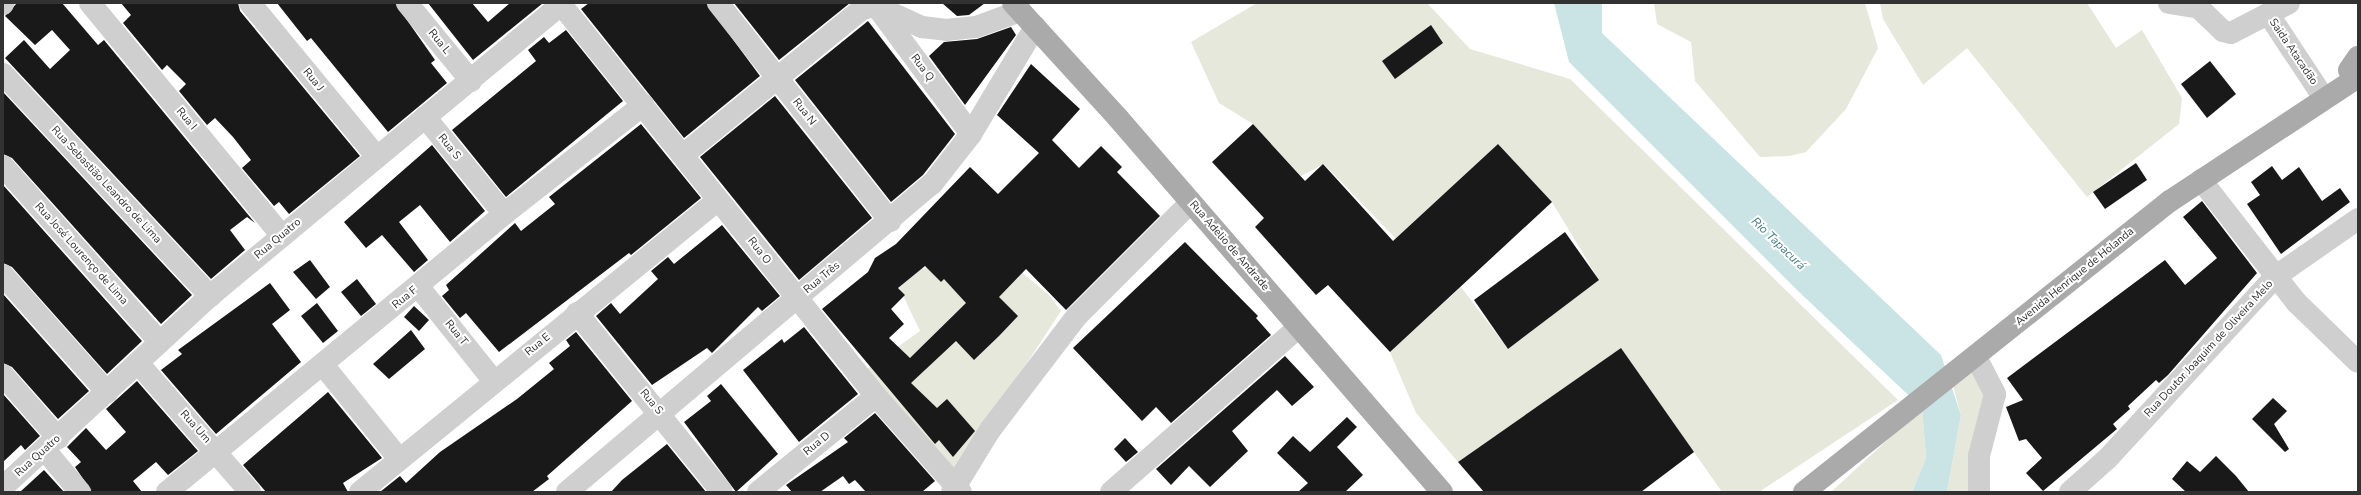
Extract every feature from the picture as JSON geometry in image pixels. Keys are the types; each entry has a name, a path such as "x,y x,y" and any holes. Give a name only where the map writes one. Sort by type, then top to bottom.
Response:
{"main road":[{"name":"Rua Adelio de Andrade","path":"1017,7 1191,202 1442,492"},
{"path":"1967,362 1969,348 2172,184 2323,86 2356,67"},
{"name":"Avenida Henrique de Holanda","path":"1804,492 1880,433 1967,362 2201,180 2356,67"}],"street":[{"name":"Rua I","path":"90,3 282,236"},
{"name":"Rua J","path":"250,3 376,156"},
{"name":"Rua L","path":"407,3 471,81"},
{"name":"Rua N","path":"718,3 890,221"},
{"path":"2169,3 2199,8 2227,33 2278,9"},
{"name":"Rua Quatro","path":"3,487 52,444 138,363 159,341 210,296 376,156 471,81 562,4"},
{"name":"Rua O","path":"562,4 797,299 876,396 957,491"},
{"path":"683,155 862,10 875,4 922,26 946,30 976,27 1017,7"},
{"name":"Rua Q","path":"875,4 971,134"},
{"name":"Saida Atacadão","path":"2278,9 2308,63 2323,86"},
{"name":"Rua Três","path":"567,492 662,415 932,184 971,134 1035,27"},
{"name":"Rua Sebastião Leandro de Lima","path":"3,74 210,296"},
{"name":"Rua F","path":"167,492 323,365 504,214 643,105"},
{"name":"Rua S","path":"425,117 504,214"},
{"name":"Rua José Lourenço de Lima","path":"3,166 159,341"},
{"path":"2201,180 2296,302 2358,362"},
{"name":"Rua E","path":"360,492 493,380 718,200"},
{"path":"957,491 990,430 1077,316 1191,202"},
{"name":"Rua Doutor Joaquim de Oliveira Melo","path":"2070,492 2108,458 2276,276 2358,219"},
{"path":"3,276 107,392"},
{"name":"Rua T","path":"418,286 493,380"},
{"name":"Rua S","path":"577,313 662,415 722,492"},
{"path":"1111,492 1300,327"},
{"path":"1967,362 1995,394 1979,456 1979,492"},
{"name":"Rua Um","path":"138,363 217,452 250,492"},
{"path":"323,365 400,459"},
{"path":"3,375 52,444 80,492"},
{"name":"Rua D","path":"758,492 876,396"}],"shaded area":[{"path":"1257,3 1427,3 1470,49 1570,79 1898,400 1759,492 1722,492 1621,348 1458,462 1416,413 1390,352 1461,287 1508,349 1599,280 1552,202 1498,144 1396,239 1324,164 1301,176 1253,124 1219,103 1191,42"},
{"path":"1654,3 1865,3 1878,48 1846,109 1806,152 1790,156 1760,157 1695,81 1691,42 1657,24"},
{"path":"1880,3 2087,3 2116,48 2142,30 2182,98 2179,124 2087,197 1967,48 1923,85 1883,19"},
{"path":"997,252 1049,295 1061,311 955,473 864,371 920,331 899,287 921,269"},
{"path":"1974,363 1991,394 1974,492 1947,492 1961,415 1952,382"},
{"path":"1922,408 1926,458 1912,492 1831,492"}],"water":[{"name":"Rio Tapacurá","path":"1554,3 1602,3 1602,33 1941,355 1961,415 1947,492 1912,492 1926,458 1922,408 1798,291 1569,62"}],"building":[{"path":"17,3 62,3 98,45 104,40 255,223 247,217 230,230 245,250 211,279 5,58 24,40 50,69 70,50 52,30 35,45 5,16"},
{"path":"121,3 238,3 240,11 360,156 289,214 279,202 274,206 242,168 251,160 233,137 215,118 207,125 179,91 186,84 167,65 162,70 123,23 131,15"},
{"path":"277,3 395,3 435,60 431,63 447,83 388,132 311,38 307,41"},
{"path":"428,3 472,3 488,22 510,3 543,3 473,60"},
{"path":"589,3 706,3 760,76 684,138 581,9"},
{"path":"734,3 850,3 779,60"},
{"path":"942,3 985,3 969,15 957,16"},
{"path":"868,21 955,134 923,175 891,202 795,80"},
{"path":"1431,25 1443,43 1395,79 1382,61"},
{"path":"1011,27 1016,35 965,105 929,56 944,42 977,39"},
{"path":"566,30 623,101 506,197 452,130 536,61 528,50 544,37 549,43"},
{"path":"2210,61 2236,94 2207,118 2181,84"},
{"path":"1031,64 1080,109 1052,140 1079,168 1101,146 1122,167 1117,172 1160,216 1066,310 1026,269 999,297 1018,316 999,336 974,360 956,341 911,383 937,408 947,399 975,431 953,457 939,440 935,444 822,309 868,272 875,258 896,244 970,167 998,194 1039,153 997,115","holes":["925,266 941,282 944,279 966,303 910,358 889,338 904,324 891,309 905,295 898,288"]},
{"path":"3,92 192,295 161,324 12,158 3,154"},
{"path":"775,96 872,218 799,280 700,157"},
{"path":"641,124 701,198 631,255 629,253 499,352 466,313 460,318 442,296 449,290 446,285 515,223 521,231 555,204 549,197"},
{"path":"1253,124 1305,181 1323,164 1393,241 1498,144 1552,202 1390,352 1328,285 1316,295 1255,227 1264,218 1212,162"},
{"path":"432,145 485,211 450,242 420,205 399,222 428,260 414,272 382,235 366,248 344,222"},
{"path":"2136,163 2147,180 2105,209 2093,192"},
{"path":"2272,166 2282,180 2299,167 2322,201 2340,188 2350,202 2281,254 2247,204 2260,195 2251,182"},
{"path":"3,185 142,341 107,374 12,267 3,263"},
{"path":"2202,201 2257,273 2168,375 2159,383 2156,380 2128,406 2130,409 2113,424 2117,429 2043,491 2026,473 2042,458 2026,439 2019,441 2006,407 2023,400 2007,378 2165,260 2185,285 2217,258 2183,217"},
{"path":"722,225 780,296 762,311 758,307 712,353 707,348 652,385 596,316 611,303 620,314 658,279 651,271 668,257 674,264"},
{"path":"1565,232 1599,280 1508,349 1474,300"},
{"path":"1185,242 1258,316 1256,318 1271,335 1171,423 1156,407 1142,421 1073,348"},
{"path":"310,260 330,287 316,299 293,272"},
{"path":"357,279 376,304 361,316 341,292"},
{"path":"270,283 290,310 272,324 301,362 216,434 161,370 182,354 178,350"},
{"path":"3,294 89,391 58,419 12,367 3,363"},
{"path":"317,303 338,331 323,343 301,316"},
{"path":"414,306 429,320 419,331 404,317"},
{"path":"804,327 858,394 799,442 743,370 782,339 784,343"},
{"path":"411,330 425,349 389,379 373,364"},
{"path":"576,332 632,401 547,476 549,479 532,492 380,492 400,476 406,483 440,452 517,399 554,369 549,363 570,346 566,340"},
{"path":"1621,348 1694,452 1641,492 1484,492 1458,462"},
{"path":"1285,356 1314,387 1292,406 1277,390 1232,431 1248,451 1210,487 1189,466 1171,485 1156,469"},
{"path":"137,381 198,451 168,475 156,462 133,481 142,492 92,492 75,467 81,462 67,447 86,428 106,450 126,432 106,409"},
{"path":"721,384 778,454 736,492 684,422 711,401 707,396"},
{"path":"328,392 382,458 343,483 348,492 266,492 243,465"},
{"path":"3,394 40,436 25,450 21,445 3,462"},
{"path":"2273,398 2287,411 2274,424 2289,449 2285,452 2252,419"},
{"path":"875,413 935,481 922,492 866,492 855,480 849,484 843,476 820,492 792,492 786,485 848,442 844,438"},
{"path":"1347,417 1357,427 1337,447 1363,475 1345,492 1298,492 1308,483 1277,453 1293,436 1310,452"},
{"path":"1125,438 1138,452 1126,462 1114,449"},
{"path":"667,444 706,492 611,492 622,480"},
{"path":"2216,456 2236,476 2249,492 2186,492 2172,479 2187,461 2200,472"},
{"path":"44,470 64,492 20,492"}]}
